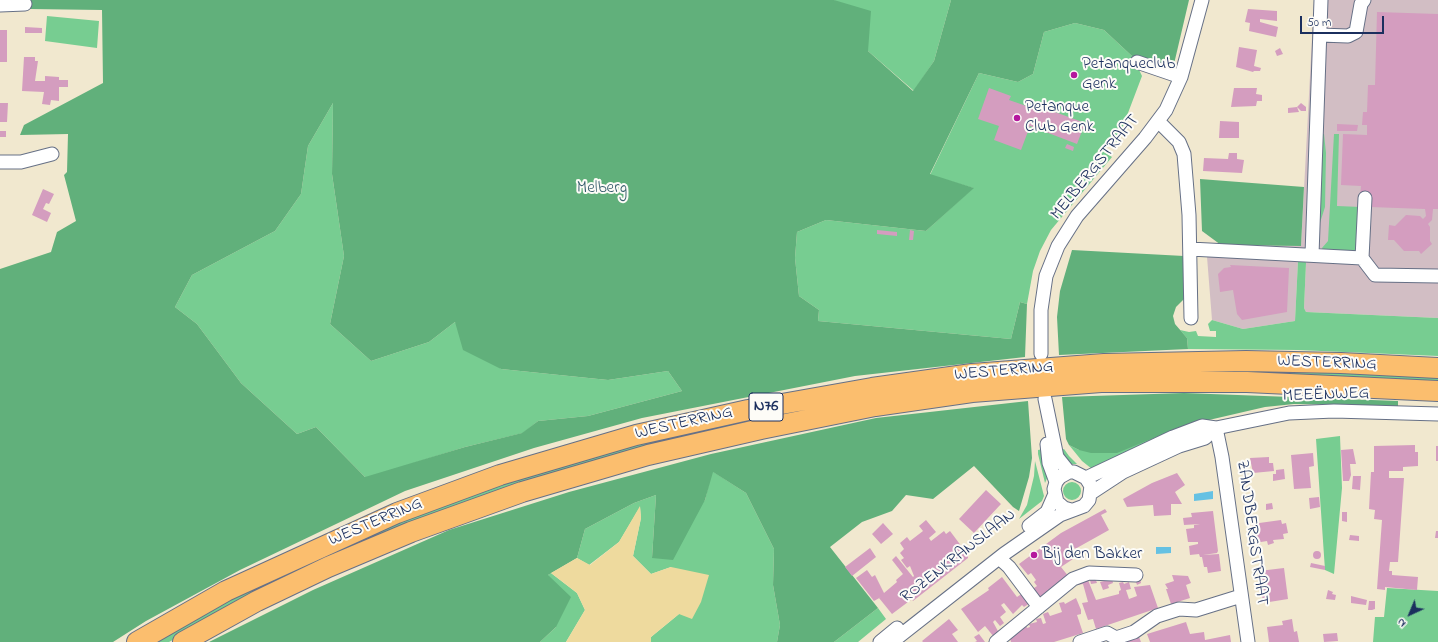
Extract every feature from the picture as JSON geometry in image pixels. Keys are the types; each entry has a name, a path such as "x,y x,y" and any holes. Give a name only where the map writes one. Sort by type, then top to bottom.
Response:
{"highway":[{"name":"WESTERRING","path":"137,642 226,591 397,513 500,475 598,446 636,435 748,410 872,388 972,374 1104,364 1246,361 1341,363 1438,368"},
{"name":"WESTERRING","path":"183,642 257,601 328,567 411,532 522,492 648,456 761,429 874,406 972,392 1101,382 1247,382 1438,391"}],"street":[{"name":"MELBERGSTRAAT","path":"1041,354 1041,310 1046,276 1058,246 1076,216 1166,110 1181,77 1192,42 1202,0"},
{"path":"1312,255 1321,0"},
{"path":"1320,35 1348,36 1356,32 1361,4 1364,0"},
{"path":"0,5 25,4"},
{"path":"1137,62 1181,77"},
{"name":"MELBERGSTRAAT","path":"1158,121 1183,148 1189,215 1191,318"},
{"path":"0,162 21,162 52,154"},
{"path":"1365,198 1362,258 1375,275 1438,276"},
{"path":"1190,249 1362,258"},
{"path":"1045,399 1049,463 1056,482"},
{"name":"MEEËNWEG","path":"1216,428 1289,413 1334,411 1438,414"},
{"path":"1047,416 1057,457 1069,472"},
{"path":"1086,478 1167,440 1202,426 1216,428"},
{"name":"ROZENKRANSLAAN","path":"890,640 999,558 1060,515 1084,506 1089,500 1091,493 1123,472 1179,446 1205,438 1216,428"},
{"name":"ZANDBERGSTRAAT","path":"1216,428 1222,457 1248,642"},
{"path":"1056,482 1060,477 1069,472 1074,472 1086,478 1090,486 1091,493"},
{"name":"ROZENKRANSLAAN","path":"890,640 1042,517 1047,512 1054,496 1056,482"},
{"path":"1054,496 1057,502 1064,508 1071,510"},
{"path":"999,558 1039,607"},
{"path":"996,642 1073,579 1089,573 1136,575"},
{"path":"1080,642 1107,633 1116,638 1134,632 1157,616 1179,609 1196,610 1241,596"}],"shaded area":[{"path":"1314,0 1438,0 1438,318 1306,312 1304,308 1306,263 1298,261 1295,321 1243,329 1212,320 1206,244 1301,246"}],"green space":[{"name":"Melberg","path":"29,0 834,0 871,11 868,51 913,91 934,61 951,0 1189,0 1174,64 1169,66 1133,57 1104,30 1075,23 1044,32 1033,74 1018,82 979,73 930,174 974,188 926,231 826,220 797,232 795,258 799,296 819,310 818,321 1011,339 1020,302 1027,304 1025,357 855,376 642,418 534,448 405,491 240,570 146,621 113,642 0,642 0,269 51,252 57,232 76,221 64,175 67,172 68,134 20,135 24,125 103,83 102,10 30,9","holes":["333,103 332,174 344,256 330,324 371,361 429,342 455,322 463,350 501,369 608,380 668,371 682,391 588,416 538,421 522,433 465,447 365,477 316,427 297,434 241,383 197,324 175,307 192,275 275,231 301,194 308,146"]},
{"path":"834,0 951,0 934,61 914,91 868,51"},
{"path":"47,16 99,21 97,48 45,41"},
{"path":"1075,23 1104,30 1133,57 1142,76 1117,142 1109,140 1106,146 1104,152 1112,157 1051,230 1040,251 1033,271 1027,304 1020,302 1011,339 818,321 819,310 799,296 795,258 797,232 826,220 926,231 973,188 930,175 979,73 1018,82 1033,74 1044,32"},
{"path":"333,103 332,174 344,256 330,324 371,361 429,342 455,322 501,369 608,380 668,371 682,391 588,416 538,421 523,433 465,447 366,478 316,427 297,434 241,383 197,324 175,307 192,275 275,231 301,194 308,146"},
{"path":"1321,134 1324,134 1326,153 1325,207 1319,226"},
{"path":"1334,134 1339,134 1337,206 1361,207 1358,251 1323,250 1322,248 1328,241"},
{"path":"1200,179 1304,187 1301,246 1221,245 1202,231"},
{"path":"1072,250 1184,256 1184,299 1176,307 1173,316 1175,324 1187,338 1188,349 1059,355 1057,317 1060,291"},
{"path":"1298,261 1305,261 1306,263 1304,308 1306,312 1438,318 1438,356 1298,350 1188,349 1187,338 1180,330 1189,332 1196,331 1198,336 1216,337 1216,331 1210,331 1208,324 1212,320 1243,329 1295,321"},
{"path":"1257,368 1438,376 1438,382 1061,374"},
{"path":"905,390 692,438 239,603 169,642 152,642 227,600 293,567 453,499 640,441"},
{"path":"1184,393 1398,401 1398,406 1294,404 1265,407 1183,426 1117,453 1091,453 1079,450 1069,445 1066,439 1062,397"},
{"path":"1028,401 1032,458 1029,477 1019,511 1013,507 974,466 933,499 906,495 892,511 862,522 830,547 878,608 834,642 777,642 780,625 773,585 774,549 746,493 713,472 705,500 673,560 652,558 656,495 634,503 585,529 577,558 548,575 571,597 556,627 540,642 209,642 313,590 449,530 569,492 711,454 876,418"},
{"path":"1183,426 1092,469 1082,461 1069,445 1079,450"},
{"path":"1340,436 1342,488 1334,574 1325,570 1316,439"},
{"path":"1043,449 1048,476 1045,483 1038,454 1038,450"},
{"path":"1064,449 1077,464 1067,464 1058,451"},
{"path":"1035,461 1044,496 1042,501 1019,519 1027,505 1034,476"},
{"path":"712,471 746,493 774,549 773,585 780,625 777,642 651,642 651,637 679,614 671,567 651,574 633,556 641,518 640,507 619,542 589,565 577,558 585,529 634,503 656,495 652,558 705,500"},
{"path":"1072,482 1078,485 1081,491 1078,497 1072,500 1066,497 1063,491 1066,485"},
{"path":"551,573 577,593 585,610 566,642 540,642 556,627 548,575"},
{"path":"1387,588 1438,591 1438,642 1373,642 1375,617 1384,617"},
{"path":"878,608 886,619 858,642 834,642"}],"sand":[{"path":"640,506 641,518 633,556 651,574 671,567 709,575 701,602 692,619 679,614 651,637 651,642 566,642 585,610 577,593 551,573 577,558 590,565 619,542"}],"water":[{"path":"1213,491 1213,499 1194,501 1194,494"},
{"path":"1156,547 1171,547 1171,553 1156,554"}],"building":[{"path":"1248,9 1277,11 1277,21 1260,19 1260,22 1278,27 1276,37 1249,31 1250,23 1245,22"},
{"path":"1377,12 1438,14 1438,209 1433,209 1432,220 1428,224 1430,227 1430,241 1432,244 1421,254 1419,251 1404,251 1394,240 1388,240 1389,225 1395,226 1406,215 1420,216 1423,219 1426,216 1425,209 1370,207 1360,196 1361,186 1341,185 1343,134 1367,135 1367,125 1362,125 1363,112 1367,112 1368,85 1375,85"},
{"path":"25,27 42,28 42,33 25,33"},
{"path":"0,30 7,30 7,62 0,62"},
{"path":"1239,47 1257,50 1254,66 1261,68 1260,71 1253,72 1236,67"},
{"path":"1280,48 1283,54 1277,56 1275,51"},
{"path":"24,57 35,57 35,61 38,61 35,81 45,81 45,76 59,77 59,80 68,80 68,87 59,87 59,101 51,100 50,105 42,104 44,92 22,91"},
{"path":"989,88 1011,96 1009,100 1035,109 1036,105 1085,123 1077,144 1030,126 1021,150 994,140 999,126 978,119"},
{"path":"1234,88 1257,88 1256,94 1262,95 1262,101 1257,101 1256,106 1231,107"},
{"path":"0,103 8,103 7,122 0,122"},
{"path":"1301,103 1306,107 1306,111 1301,111 1297,107"},
{"path":"1297,107 1299,112 1288,113 1288,108"},
{"path":"1220,121 1239,122 1239,138 1219,138"},
{"path":"1337,124 1358,125 1357,131 1337,131"},
{"path":"0,131 6,131 6,137 0,137"},
{"path":"1067,144 1074,147 1073,151 1065,148"},
{"path":"1229,153 1237,153 1237,159 1244,160 1242,173 1203,171 1204,158 1228,159"},
{"path":"43,189 54,194 49,204 46,203 43,209 51,213 47,222 32,215"},
{"path":"877,230 897,232 897,236 877,234"},
{"path":"910,230 914,231 913,240 909,240"},
{"path":"1230,265 1289,268 1287,312 1242,320 1237,314 1233,290 1220,292 1218,274 1224,268 1231,267"},
{"path":"1415,445 1415,452 1418,452 1418,466 1403,467 1403,471 1389,471 1389,478 1404,478 1398,562 1390,562 1389,571 1392,571 1392,575 1418,577 1417,590 1385,587 1385,590 1377,589 1382,520 1374,519 1375,510 1369,509 1371,472 1374,472 1374,446"},
{"path":"1436,446 1438,446 1438,461 1436,461"},
{"path":"1353,449 1356,464 1350,464 1351,475 1349,481 1343,481 1341,450"},
{"path":"1313,453 1314,466 1309,467 1311,488 1294,489 1291,455"},
{"path":"1269,457 1269,463 1273,463 1274,471 1253,473 1250,458"},
{"path":"1284,469 1285,479 1273,481 1273,474 1276,474 1276,470"},
{"path":"1177,473 1185,485 1175,492 1182,504 1171,504 1171,515 1154,516 1153,505 1127,507 1123,499 1152,483"},
{"path":"1353,476 1361,476 1360,490 1352,489"},
{"path":"986,490 1001,504 974,533 959,519"},
{"path":"1319,497 1320,507 1310,509 1309,498"},
{"path":"1272,503 1273,509 1266,510 1266,504"},
{"path":"1105,509 1107,512 1101,515 1109,530 1075,549 1074,547 1067,551 1073,559 1061,567 1069,577 1039,601 1031,590 1037,586 1034,582 1036,580 1031,573 1028,575 1019,564 1061,533"},
{"path":"1213,511 1218,551 1217,553 1203,555 1219,554 1221,571 1208,573 1207,567 1204,567 1202,557 1200,557 1199,554 1190,555 1189,546 1198,544 1198,542 1188,542 1186,529 1194,528 1194,525 1200,524 1184,525 1183,518 1192,517 1191,513"},
{"path":"1342,512 1347,512 1347,522 1342,521"},
{"path":"926,520 936,532 929,538 931,541 944,531 946,534 950,531 968,555 968,558 913,601 912,599 892,614 879,598 874,601 856,578 867,570 872,577 875,575 884,593 897,582 896,580 903,574 892,560 896,556 913,577 914,576 910,566 907,568 901,560 904,558 900,553 904,549 900,543 907,537 910,541 923,531 919,526"},
{"path":"1281,520 1282,524 1286,523 1288,533 1283,534 1284,539 1273,540 1274,543 1268,545 1267,541 1255,543 1252,524"},
{"path":"883,523 893,534 881,544 872,534"},
{"path":"1436,531 1438,531 1438,538 1435,538"},
{"path":"1350,535 1359,536 1359,541 1349,540"},
{"path":"870,548 876,557 852,576 845,567"},
{"path":"1315,551 1319,551 1321,555 1319,559 1315,559 1313,557 1313,553"},
{"path":"1311,563 1325,566 1325,570 1310,567"},
{"path":"1284,568 1288,599 1263,603 1259,571"},
{"path":"1172,575 1188,576 1191,583 1186,585 1190,598 1171,604 1166,589 1168,589 1165,584 1174,581"},
{"path":"1002,577 1017,597 1023,593 1030,603 1024,607 1022,605 1013,614 1004,603 1001,605 1006,612 1000,617 1004,623 1000,626 995,620 993,622 999,633 994,637 985,626 978,632 961,609 989,590 988,588"},
{"path":"1095,578 1097,583 1091,584 1090,580"},
{"path":"1140,578 1141,583 1137,585 1135,579"},
{"path":"1112,579 1113,583 1108,585 1109,588 1103,590 1100,582"},
{"path":"1088,580 1096,600 1119,594 1119,591 1121,590 1119,583 1123,582 1124,584 1129,582 1131,589 1126,590 1129,599 1137,596 1134,587 1150,585 1158,608 1096,629 1093,619 1088,620 1082,603 1088,602 1083,584 1077,585 1076,581"},
{"path":"1328,590 1333,592 1332,594 1336,595 1335,600 1326,599"},
{"path":"1351,596 1367,600 1366,605 1351,603"},
{"path":"1076,598 1081,610 1081,614 1077,615 1083,633 1054,642 1011,642 1009,635 1025,623 1027,628 1030,627 1029,624 1037,622 1036,619 1041,618 1043,624 1046,623 1043,614 1048,612 1050,616 1062,612 1059,603 1064,602 1065,604"},
{"path":"1369,601 1375,601 1375,609 1368,610"},
{"path":"949,619 958,630 952,634 958,642 922,641"},
{"path":"1292,619 1294,632 1297,631 1299,642 1269,642 1267,627 1283,625 1282,621"},
{"path":"1186,622 1190,634 1204,632 1205,640 1230,635 1231,642 1150,642 1147,634"},
{"path":"1337,633 1338,641 1324,642 1323,634"},
{"path":"979,634 985,642 975,642 977,641 974,637"},
{"path":"1139,637 1141,642 1124,642"}],"place":[{"name":"Petanqueclub Genk","path":"1074,75"},
{"name":"Petanque Club Genk","path":"1017,118"},
{"name":"Bij den Bakker","path":"1034,555"}]}
